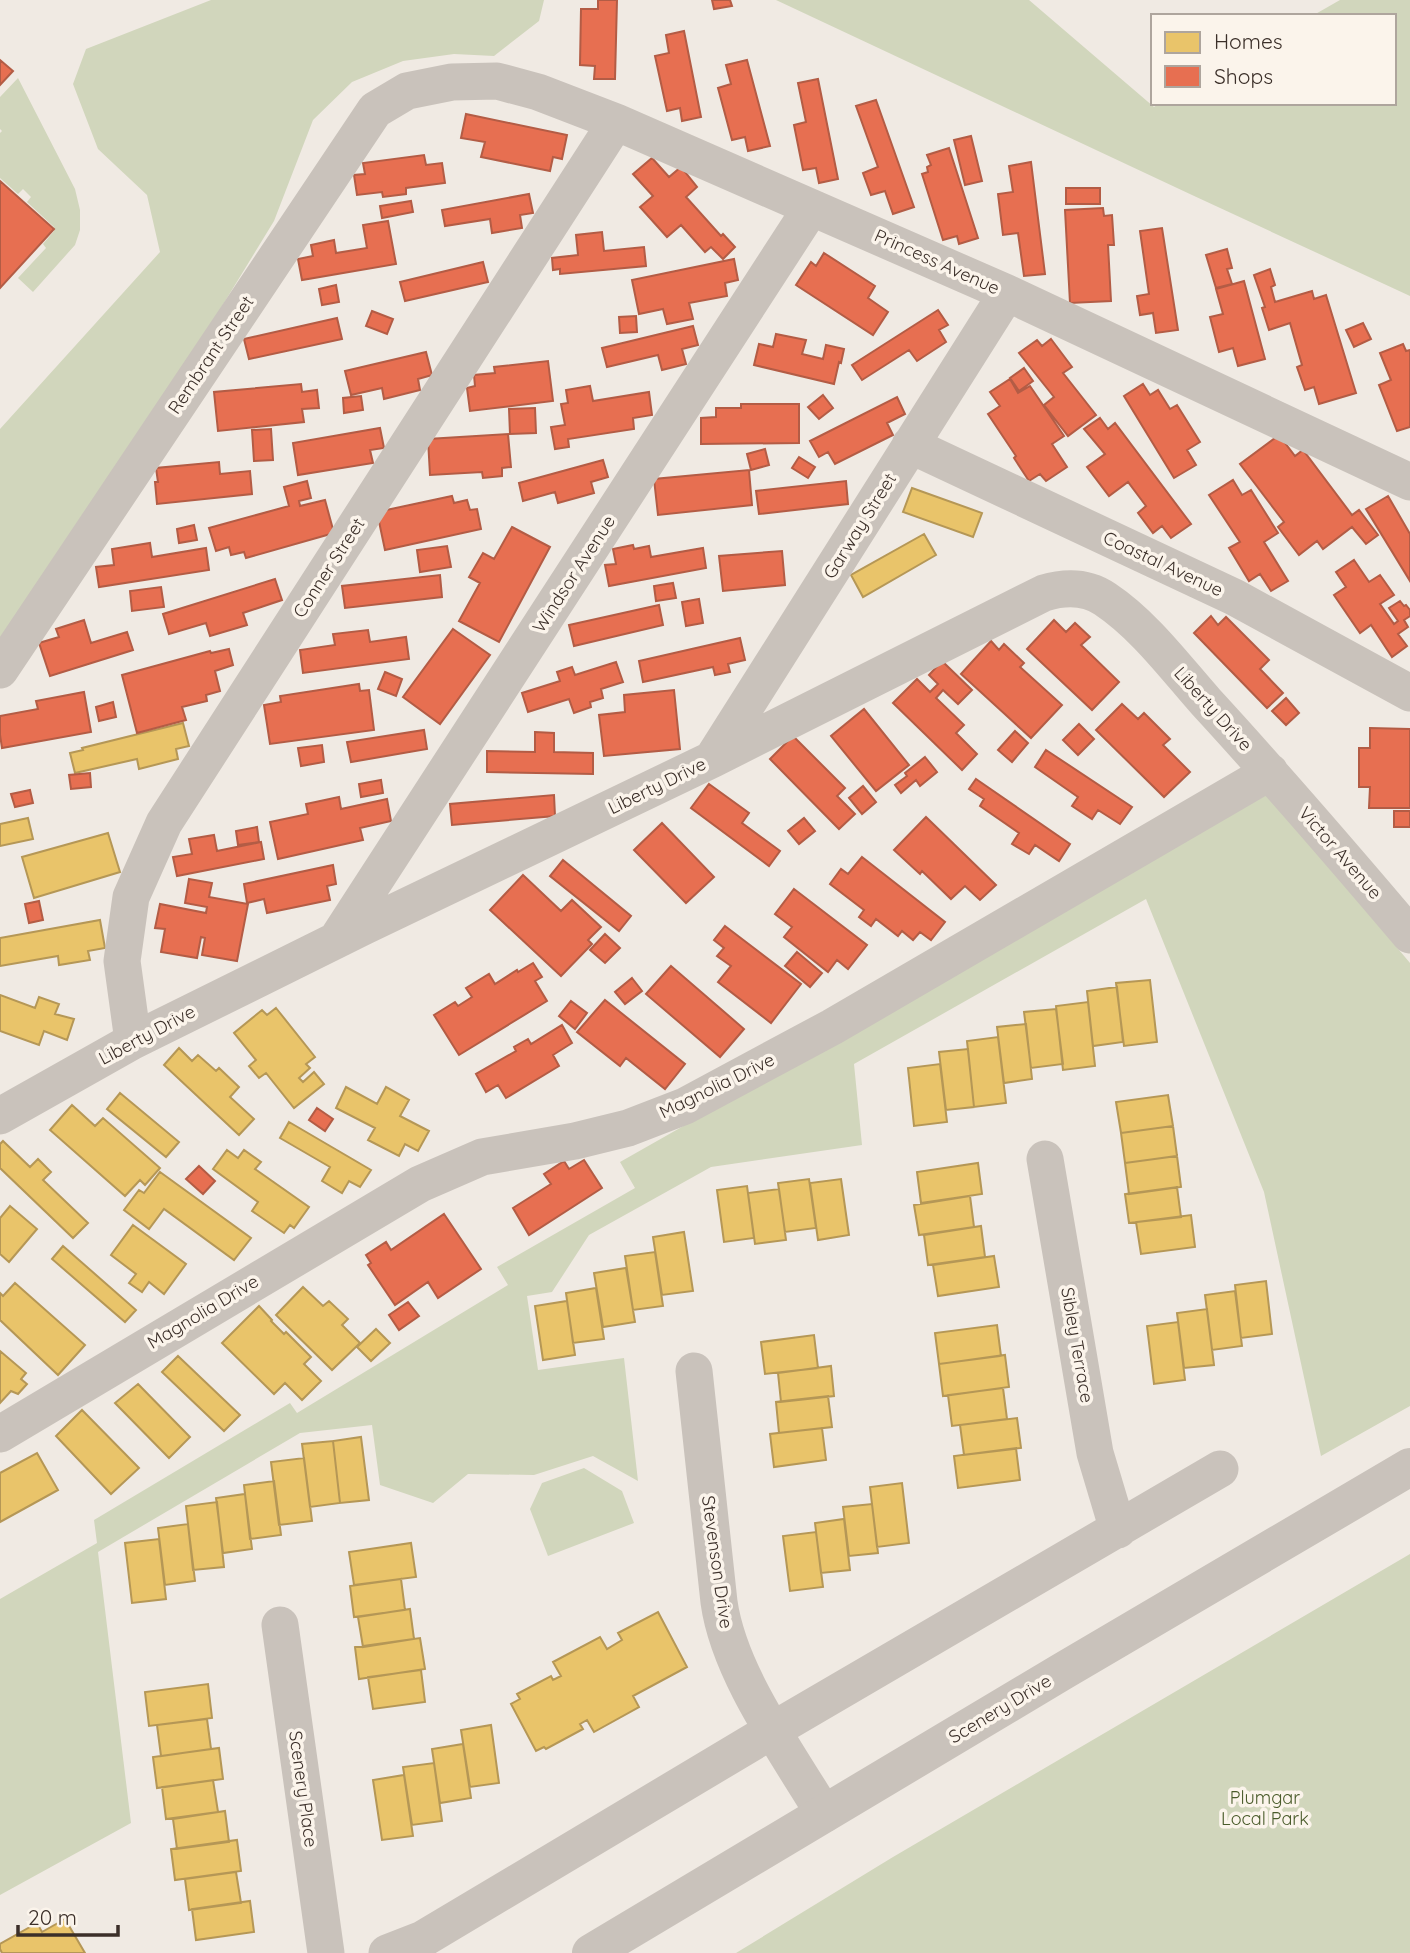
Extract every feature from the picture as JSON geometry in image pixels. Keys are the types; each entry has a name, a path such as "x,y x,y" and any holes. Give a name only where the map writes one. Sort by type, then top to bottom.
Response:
{"street":[{"name":"Princess Avenue","path":"452,82 498,81 538,92 616,122 1007,293 1410,482"},
{"name":"Rembrant Street","path":"0,670 375,110 407,91 452,82"},
{"name":"Conner Street","path":"133,1041 122,961 131,897 164,823 616,122"},
{"name":"Windsor Avenue","path":"336,940 811,208"},
{"name":"Garway Street","path":"713,759 1007,293"},
{"name":"Coastal Avenue","path":"910,445 1234,597 1410,693"},
{"name":"Liberty Drive","path":"0,1116 133,1041 713,759 1044,593 1074,589 1104,598 1138,626 1270,772"},
{"name":"Victor Avenue","path":"1270,772 1410,935"},
{"name":"Magnolia Drive","path":"0,1434 420,1184 482,1157 575,1141 628,1128 685,1107 832,1027 1270,772"},
{"name":"Sibley Terrace","path":"1045,1159 1095,1452 1118,1530"},
{"name":"Stevenson Drive","path":"694,1371 720,1613 742,1672 773,1730 824,1814"},
{"name":"Scenery Drive","path":"591,1953 1410,1467"},
{"path":"387,1953 423,1939 773,1730 1220,1469"},
{"name":"Scenery Place","path":"280,1625 326,1953"}],"green space":[{"path":"211,0 544,0 539,21 494,56 454,54 403,61 352,82 313,120 274,221 202,339 0,639 0,429 160,252 147,195 98,149 73,84 86,49"},
{"path":"776,0 1029,0 1154,107 1396,105 1396,14 1316,14 1340,0 1410,0 1410,296"},
{"path":"18,78 75,189 80,210 80,230 75,245 33,292 18,278 46,248 43,244 54,231 54,227 27,202 31,197 23,189 18,194 0,178 0,97"},
{"path":"1268,794 1410,963 1410,1406 1321,1456 1264,1192 1146,899 854,1064 862,1145 711,1167 589,1235 552,1292 527,1296 538,1370 624,1358 638,1481 593,1456 534,1475 468,1474 433,1503 380,1485 372,1425 300,1433 98,1552 131,1823 0,1895 0,1599 97,1543 94,1520 290,1403 297,1413 508,1285 497,1267 635,1188 620,1162"},
{"path":"584,1468 622,1491 634,1523 548,1556 530,1509 542,1483"},
{"name":"Plumgar Local Park","path":"1410,1554 1410,1953 736,1953 893,1857"}],"building: Homes":[{"path":"912,488 982,513 973,537 903,512"},
{"path":"924,534 936,555 863,597 851,575"},
{"path":"183,723 189,746 176,749 178,759 139,769 137,759 75,773 70,753"},
{"path":"28,818 33,839 0,846 0,824"},
{"path":"108,833 120,872 34,898 22,857"},
{"path":"100,920 105,948 88,951 90,960 59,965 58,956 0,966 0,938"},
{"path":"1150,980 1157,1042 1124,1046 1116,983"},
{"path":"1117,987 1123,1042 1093,1046 1087,991"},
{"path":"0,995 35,1008 39,997 59,1004 55,1014 74,1019 67,1040 44,1031 39,1045 0,1031"},
{"path":"1088,1002 1095,1066 1063,1070 1056,1006"},
{"path":"276,1008 315,1057 306,1064 310,1068 299,1078 303,1082 314,1072 324,1084 294,1108 266,1073 259,1078 249,1066 256,1060 234,1033 262,1010 267,1015"},
{"path":"1056,1009 1063,1064 1031,1068 1024,1012"},
{"path":"1026,1024 1032,1079 1004,1083 997,1027"},
{"path":"998,1037 1006,1103 974,1107 967,1041"},
{"path":"179,1048 192,1061 198,1055 216,1071 219,1068 239,1087 230,1097 254,1119 239,1135 164,1065"},
{"path":"968,1049 974,1107 946,1110 939,1052"},
{"path":"940,1064 947,1122 914,1126 908,1068"},
{"path":"346,1087 377,1104 386,1087 409,1100 400,1116 429,1131 418,1151 405,1144 399,1156 368,1140 375,1128 336,1108"},
{"path":"120,1093 179,1142 166,1157 107,1109"},
{"path":"1168,1095 1173,1126 1121,1133 1116,1102"},
{"path":"72,1105 95,1126 103,1118 160,1168 145,1185 140,1180 125,1196 50,1130"},
{"path":"289,1122 371,1170 360,1187 349,1181 342,1193 322,1181 330,1167 280,1138"},
{"path":"1173,1126 1177,1156 1125,1163 1121,1133"},
{"path":"3,1141 30,1167 38,1159 51,1172 43,1180 88,1223 73,1238 0,1168 0,1144"},
{"path":"227,1150 238,1158 244,1150 261,1162 255,1169 309,1207 294,1228 290,1225 284,1233 252,1211 258,1202 213,1169"},
{"path":"1177,1156 1181,1187 1129,1194 1125,1163"},
{"path":"978,1163 982,1194 921,1203 917,1172"},
{"path":"160,1172 251,1238 234,1260 164,1209 149,1229 124,1210 139,1190 144,1193"},
{"path":"809,1179 816,1228 785,1232 778,1183"},
{"path":"841,1179 849,1235 818,1240 810,1183"},
{"path":"747,1186 754,1238 724,1242 717,1190"},
{"path":"1177,1187 1181,1217 1129,1223 1125,1194"},
{"path":"779,1189 786,1240 755,1244 748,1193"},
{"path":"970,1196 974,1227 919,1235 914,1205"},
{"path":"10,1206 37,1229 9,1262 0,1254 0,1218"},
{"path":"1191,1215 1195,1247 1141,1254 1136,1222"},
{"path":"133,1225 186,1264 164,1294 149,1282 142,1292 129,1283 136,1274 111,1255"},
{"path":"981,1226 985,1257 928,1265 924,1235"},
{"path":"684,1232 693,1291 662,1295 653,1237"},
{"path":"63,1246 136,1310 125,1322 52,1259"},
{"path":"655,1252 663,1306 633,1310 625,1256"},
{"path":"994,1256 999,1287 938,1296 933,1265"},
{"path":"626,1268 635,1322 603,1327 594,1273"},
{"path":"1266,1281 1272,1334 1241,1338 1235,1285"},
{"path":"15,1283 85,1345 58,1375 0,1320 0,1293 3,1296"},
{"path":"303,1287 323,1306 329,1301 348,1319 342,1325 360,1343 332,1370 276,1315"},
{"path":"596,1288 604,1339 573,1343 566,1293"},
{"path":"1235,1291 1242,1346 1212,1350 1205,1295"},
{"path":"567,1301 575,1355 543,1360 535,1306"},
{"path":"259,1306 284,1334 286,1332 311,1357 304,1364 321,1381 302,1400 285,1383 274,1394 222,1343"},
{"path":"1207,1309 1214,1365 1184,1368 1177,1313"},
{"path":"1178,1322 1185,1380 1154,1384 1147,1326"},
{"path":"997,1325 1001,1356 939,1364 935,1333"},
{"path":"376,1329 390,1343 371,1361 357,1347"},
{"path":"814,1335 818,1368 765,1374 761,1342"},
{"path":"0,1351 26,1373 21,1379 27,1384 18,1394 11,1391 0,1403"},
{"path":"1005,1355 1009,1387 943,1396 939,1364"},
{"path":"178,1356 240,1415 224,1431 162,1372"},
{"path":"831,1366 834,1396 781,1402 778,1373"},
{"path":"138,1384 190,1437 169,1458 115,1403"},
{"path":"1003,1388 1007,1419 952,1426 948,1395"},
{"path":"828,1396 832,1427 779,1433 776,1402"},
{"path":"82,1410 139,1468 111,1494 56,1436"},
{"path":"1017,1418 1021,1448 964,1455 960,1425"},
{"path":"822,1428 826,1460 774,1467 770,1434"},
{"path":"361,1437 369,1500 340,1503 333,1441"},
{"path":"333,1441 340,1503 310,1507 302,1444"},
{"path":"1016,1448 1020,1480 958,1488 954,1456"},
{"path":"37,1453 58,1490 0,1522 0,1473"},
{"path":"304,1458 312,1521 279,1525 271,1462"},
{"path":"274,1481 281,1535 250,1539 244,1485"},
{"path":"902,1483 909,1543 877,1547 870,1487"},
{"path":"245,1494 252,1549 223,1553 216,1498"},
{"path":"217,1502 224,1567 193,1570 186,1506"},
{"path":"872,1504 878,1553 849,1556 843,1507"},
{"path":"844,1519 850,1570 821,1573 815,1523"},
{"path":"188,1524 195,1581 165,1585 158,1528"},
{"path":"816,1532 823,1587 790,1591 783,1536"},
{"path":"159,1539 166,1599 132,1603 125,1543"},
{"path":"411,1543 416,1577 354,1585 349,1552"},
{"path":"401,1579 405,1610 354,1617 350,1586"},
{"path":"410,1609 414,1639 363,1647 358,1617"},
{"path":"658,1612 687,1667 633,1696 639,1707 594,1732 587,1720 580,1724 583,1729 546,1749 544,1747 536,1751 511,1704 520,1699 517,1694 551,1676 553,1680 561,1676 553,1662 600,1637 607,1649 622,1640 618,1633"},
{"path":"420,1638 425,1669 359,1679 355,1647"},
{"path":"421,1670 425,1702 373,1709 368,1677"},
{"path":"208,1684 212,1718 149,1726 145,1692"},
{"path":"207,1719 211,1749 161,1756 157,1725"},
{"path":"491,1725 499,1783 470,1787 461,1730"},
{"path":"463,1744 471,1798 440,1803 432,1749"},
{"path":"219,1748 223,1779 157,1788 153,1757"},
{"path":"434,1763 442,1821 412,1825 403,1767"},
{"path":"404,1775 413,1836 382,1840 373,1780"},
{"path":"213,1780 218,1812 166,1819 162,1787"},
{"path":"225,1811 229,1842 177,1849 173,1819"},
{"path":"237,1840 241,1871 175,1880 171,1849"},
{"path":"236,1872 241,1903 189,1910 185,1879"},
{"path":"250,1901 254,1932 196,1940 192,1909"},
{"path":"65,1919 85,1953 2,1953 0,1949 0,1944 37,1923 42,1932"}],"building: Shops":[{"path":"598,0 617,0 615,79 594,79 595,66 580,65 581,9 598,9"},
{"path":"712,0 730,0 732,6 714,9"},
{"path":"684,31 701,117 682,121 680,108 667,111 655,56 669,53 666,35"},
{"path":"0,60 13,71 0,85"},
{"path":"747,60 770,146 748,151 745,137 732,140 718,88 731,84 726,65"},
{"path":"818,79 838,179 819,183 816,168 803,170 794,125 806,122 798,83"},
{"path":"876,100 914,207 893,214 885,191 871,195 863,173 878,167 856,106"},
{"path":"466,114 567,135 562,159 553,157 550,171 481,157 485,142 461,138"},
{"path":"971,136 982,181 965,185 954,140"},
{"path":"949,148 978,238 959,244 957,236 943,240 922,174 928,172 927,167 931,165 927,155"},
{"path":"424,155 426,165 442,163 445,183 406,188 406,194 383,197 382,192 357,195 354,175 365,174 363,163"},
{"path":"652,158 669,177 681,167 697,187 686,197 721,236 723,234 735,247 723,259 711,247 705,252 681,225 667,237 640,207 653,196 633,174"},
{"path":"1031,162 1045,274 1024,276 1018,233 1003,235 998,194 1013,192 1009,166"},
{"path":"0,181 54,229 0,288"},
{"path":"1066,188 1100,188 1100,204 1066,204"},
{"path":"529,194 533,213 520,215 522,228 492,233 490,219 445,226 442,210"},
{"path":"411,201 413,212 382,218 380,206"},
{"path":"1103,208 1104,216 1112,215 1114,245 1108,245 1111,301 1070,303 1065,210"},
{"path":"388,221 396,264 302,280 298,259 313,256 311,245 334,240 336,253 367,248 363,225"},
{"path":"1162,228 1178,330 1156,333 1153,313 1140,315 1137,296 1149,294 1140,231"},
{"path":"602,232 604,251 644,247 646,266 560,274 560,269 553,270 552,258 578,255 576,235"},
{"path":"1227,249 1232,268 1227,269 1232,284 1216,288 1206,255"},
{"path":"824,253 875,286 868,298 888,312 873,335 796,285 811,262 816,266"},
{"path":"734,259 738,280 725,283 727,296 689,303 693,319 667,324 663,309 639,314 632,280"},
{"path":"483,262 488,282 405,301 400,282"},
{"path":"1270,269 1275,285 1271,287 1275,302 1312,291 1314,299 1326,295 1356,393 1319,404 1314,387 1305,390 1297,367 1302,365 1290,323 1269,330 1262,308 1265,307 1254,275"},
{"path":"1244,281 1265,359 1238,366 1233,348 1219,352 1210,317 1223,314 1216,289"},
{"path":"336,285 339,302 322,305 319,289"},
{"path":"938,310 948,325 939,330 946,342 917,361 909,350 862,380 852,365"},
{"path":"372,311 393,319 387,334 366,326"},
{"path":"636,316 637,332 620,333 619,317"},
{"path":"337,318 342,339 249,359 244,339"},
{"path":"1363,323 1371,339 1354,347 1346,330"},
{"path":"693,326 698,345 682,349 686,364 662,370 658,355 607,367 602,348"},
{"path":"776,334 806,340 802,354 823,359 826,345 844,349 834,384 754,365 759,344 773,347"},
{"path":"1051,339 1072,367 1063,373 1096,415 1068,436 1044,405 1054,397 1019,353 1037,340 1042,346"},
{"path":"1403,344 1406,351 1410,350 1410,427 1397,431 1379,385 1391,380 1380,353"},
{"path":"426,352 432,375 418,379 420,390 384,399 382,388 351,395 345,371"},
{"path":"548,361 553,401 470,411 467,388 475,386 474,375 495,373 494,367"},
{"path":"1024,368 1033,381 1019,391 1010,378"},
{"path":"1010,379 1018,393 1030,386 1064,436 1052,444 1067,467 1046,481 1040,474 1029,481 988,414 1000,406 990,392"},
{"path":"301,384 302,392 317,390 319,408 302,409 304,422 218,431 214,392"},
{"path":"1143,384 1150,395 1158,390 1170,409 1177,405 1200,442 1187,450 1196,465 1174,478 1124,396"},
{"path":"590,386 593,401 649,392 652,415 633,418 634,429 568,439 569,447 555,449 551,427 565,425 561,404 568,403 566,390"},
{"path":"823,395 833,408 819,419 808,407"},
{"path":"361,396 363,410 344,413 343,398"},
{"path":"897,397 905,414 887,423 893,435 835,464 828,452 819,457 810,441"},
{"path":"741,404 799,404 799,443 701,444 701,418 716,417 716,408 741,408"},
{"path":"535,408 536,433 510,434 509,409"},
{"path":"1100,418 1108,429 1115,423 1191,524 1171,538 1162,526 1153,533 1138,513 1146,506 1128,482 1109,496 1087,467 1105,454 1084,429"},
{"path":"380,428 384,448 370,450 373,463 298,475 293,443"},
{"path":"271,429 273,460 254,461 252,430"},
{"path":"508,434 511,467 502,468 502,476 483,478 482,472 430,475 428,439"},
{"path":"1279,435 1295,456 1303,450 1352,515 1359,510 1378,535 1366,544 1352,527 1323,549 1317,541 1299,555 1278,527 1284,522 1240,464"},
{"path":"765,449 769,465 751,470 747,454"},
{"path":"799,457 815,467 808,478 792,468"},
{"path":"603,460 608,477 591,482 594,493 558,503 555,492 523,501 519,483"},
{"path":"219,462 220,474 250,471 252,494 157,504 156,468"},
{"path":"749,470 752,505 658,515 654,479"},
{"path":"1233,480 1242,495 1251,490 1278,533 1264,542 1288,581 1271,591 1260,574 1249,581 1229,548 1240,542 1209,495"},
{"path":"307,481 311,498 299,501 300,506 325,500 334,533 246,558 244,552 231,555 229,547 216,551 209,528 289,506 284,487"},
{"path":"846,481 848,504 759,514 756,491"},
{"path":"452,496 454,503 467,500 470,510 477,509 481,529 385,550 377,512"},
{"path":"1388,496 1410,534 1410,581 1366,509"},
{"path":"194,525 197,540 179,543 177,529"},
{"path":"512,527 550,547 499,642 459,621 480,583 469,577 483,553 494,559"},
{"path":"150,543 152,557 206,548 209,570 99,587 96,567 114,565 112,549"},
{"path":"633,545 634,549 649,546 651,557 703,548 706,568 609,586 605,565 616,564 613,549"},
{"path":"447,546 451,567 420,572 417,550"},
{"path":"782,551 785,585 723,591 719,556"},
{"path":"1354,560 1369,582 1380,575 1394,595 1380,604 1394,624 1398,621 1389,608 1400,601 1410,610 1410,616 1404,620 1408,627 1398,634 1407,646 1392,657 1371,625 1360,633 1334,595 1346,587 1336,572"},
{"path":"440,575 442,597 345,608 342,586"},
{"path":"275,579 282,600 243,613 247,625 210,636 206,623 169,634 163,614"},
{"path":"673,583 676,598 656,601 654,586"},
{"path":"161,587 164,607 132,611 130,591"},
{"path":"699,599 703,623 686,626 682,602"},
{"path":"659,605 663,625 574,646 569,625"},
{"path":"1211,616 1218,625 1226,617 1269,660 1260,669 1283,693 1267,708 1194,633"},
{"path":"84,620 91,643 127,632 133,650 50,676 39,643 59,637 56,629"},
{"path":"1054,620 1066,632 1075,623 1090,637 1081,645 1119,682 1092,710 1027,649"},
{"path":"453,629 490,655 440,724 403,697"},
{"path":"368,630 370,642 406,637 409,659 303,673 300,650 335,645 333,634"},
{"path":"740,638 745,660 728,664 730,672 715,675 713,667 643,682 639,661"},
{"path":"991,641 999,650 1004,644 1024,663 1020,667 1062,705 1031,738 961,674"},
{"path":"229,649 233,665 215,671 220,691 206,695 207,701 182,707 186,720 137,733 122,675 210,651"},
{"path":"942,661 972,690 958,704 943,690 936,698 964,725 956,733 977,754 962,770 893,703 917,679 930,692 938,684 929,675"},
{"path":"616,662 623,682 601,689 603,698 590,702 591,707 574,713 569,699 528,712 522,693 560,681 557,672 572,667 575,675"},
{"path":"385,672 402,679 396,696 378,689"},
{"path":"359,684 360,691 369,690 374,730 270,744 264,705 281,702 280,696"},
{"path":"674,690 680,749 604,756 599,715 625,712 624,695"},
{"path":"84,692 91,732 2,748 0,716 38,709 36,701"},
{"path":"1286,698 1299,713 1286,725 1272,711"},
{"path":"113,702 116,717 99,721 96,707"},
{"path":"1122,704 1138,719 1144,713 1170,739 1163,745 1190,772 1164,797 1096,730"},
{"path":"864,709 909,765 876,791 831,736"},
{"path":"1079,724 1094,739 1078,755 1063,740"},
{"path":"1370,728 1410,729 1410,808 1369,808 1370,787 1359,787 1359,748 1370,748"},
{"path":"424,730 427,749 351,762 347,742"},
{"path":"1015,731 1028,743 1012,762 998,750"},
{"path":"535,732 554,733 554,752 593,753 593,774 487,772 487,751 535,752"},
{"path":"793,736 845,788 837,796 855,814 839,829 770,759"},
{"path":"322,745 324,762 301,766 298,748"},
{"path":"1046,750 1132,807 1120,824 1098,810 1092,819 1072,806 1078,797 1035,767"},
{"path":"925,757 937,772 920,786 916,780 901,793 895,785"},
{"path":"90,773 91,787 71,789 69,775"},
{"path":"976,779 1070,844 1059,861 1035,845 1029,854 1012,844 1019,833 980,806 984,799 969,789"},
{"path":"381,780 383,793 361,797 359,784"},
{"path":"709,784 749,813 742,823 780,851 769,866 691,808"},
{"path":"863,786 876,802 862,814 849,798"},
{"path":"30,790 33,803 15,807 11,794"},
{"path":"554,795 555,816 452,825 450,804"},
{"path":"339,797 341,809 387,799 391,821 360,828 363,840 278,859 270,822 308,814 306,804"},
{"path":"1394,811 1410,811 1410,827 1394,827"},
{"path":"926,817 996,885 980,900 965,886 951,899 922,871 920,874 894,850"},
{"path":"804,818 815,831 799,844 788,831"},
{"path":"662,823 714,877 686,903 634,850"},
{"path":"257,827 259,842 238,845 236,831"},
{"path":"214,835 217,851 261,842 264,859 177,876 173,857 192,854 189,839"},
{"path":"862,857 945,922 931,940 920,932 913,940 902,931 898,936 876,919 871,926 859,917 864,910 830,884 841,869 848,874"},
{"path":"563,860 631,916 619,931 550,876"},
{"path":"333,865 336,884 327,886 330,900 267,913 264,899 247,903 244,884"},
{"path":"523,875 561,911 572,900 601,927 588,940 592,944 561,976 490,910"},
{"path":"189,879 212,883 209,897 248,904 237,961 202,955 205,938 201,937 197,958 161,952 165,929 155,928 160,904 206,913 207,907 185,903"},
{"path":"794,889 867,945 848,969 837,960 828,972 784,937 792,927 775,914"},
{"path":"39,901 43,920 29,923 25,904"},
{"path":"725,926 801,984 771,1023 718,982 731,966 717,956 724,948 714,940"},
{"path":"605,934 620,948 605,963 590,950"},
{"path":"797,952 822,973 810,987 785,966"},
{"path":"533,963 542,977 535,981 547,1001 459,1055 434,1015 455,1002 458,1006 472,997 466,988 489,974 495,984"},
{"path":"671,966 744,1029 720,1057 646,994"},
{"path":"632,978 642,991 625,1004 615,992"},
{"path":"605,1000 685,1064 665,1089 626,1058 620,1066 577,1032"},
{"path":"571,1001 587,1013 575,1029 559,1016"},
{"path":"562,1025 572,1043 553,1055 559,1066 506,1098 498,1085 486,1092 476,1074 516,1051 514,1047 528,1039 531,1044"},
{"path":"317,1108 333,1119 325,1131 309,1120"},
{"path":"584,1160 602,1188 529,1235 513,1208 551,1184 544,1174 564,1161 569,1169"},
{"path":"199,1166 215,1181 203,1194 186,1179"},
{"path":"444,1214 481,1269 438,1298 428,1282 395,1305 368,1265 371,1263 366,1255 386,1242 391,1250"},
{"path":"408,1302 419,1316 399,1330 389,1315"}]}
